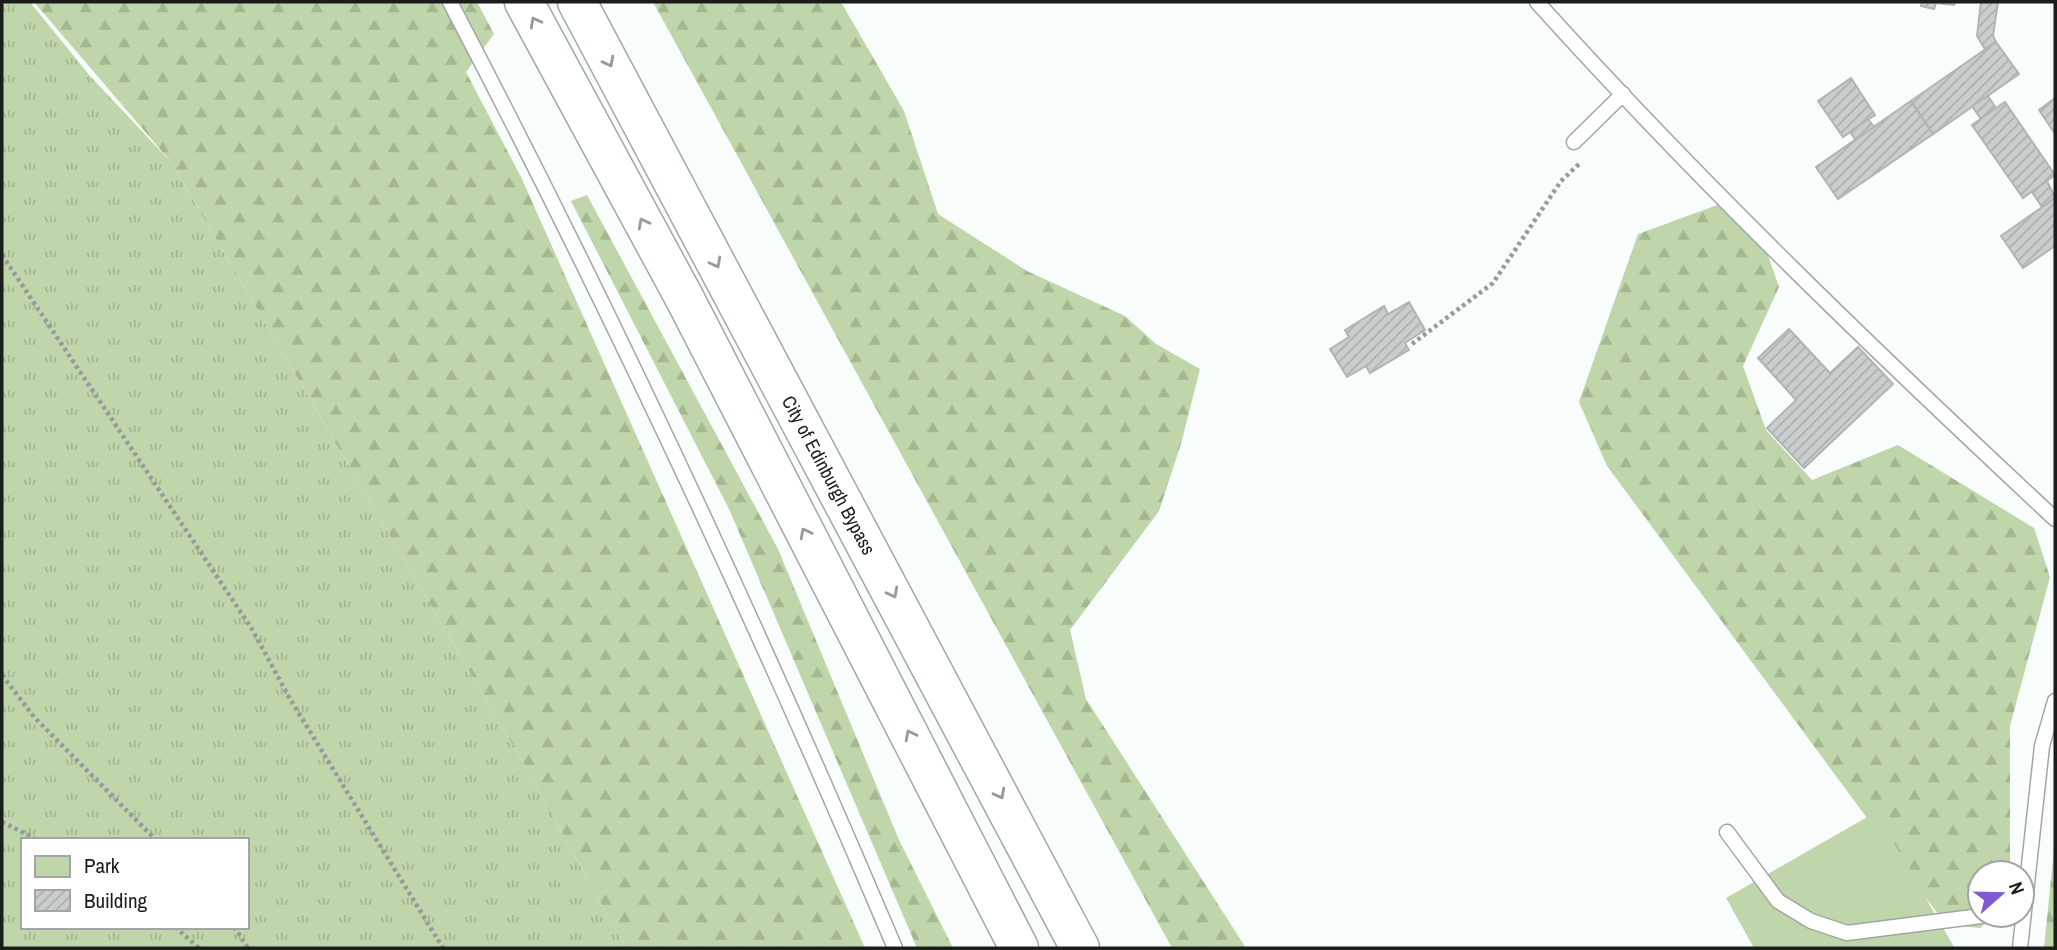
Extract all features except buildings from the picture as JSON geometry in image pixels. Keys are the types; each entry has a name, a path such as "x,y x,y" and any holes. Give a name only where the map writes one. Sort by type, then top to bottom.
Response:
{"highway":[{"path":"524,2 685,299 1019,948"},
{"name":"City of Edinburgh Bypass","path":"577,2 1080,948"},
{"path":"926,768 1007,948"},
{"path":"1018,830 1087,948"}],"lane":[{"path":"450,2 539,170 772,662 895,948"},
{"path":"1537,2 1623,94 1900,374 2055,519"},
{"path":"1574,142 1623,94"},
{"path":"2029,859 2042,746 2055,701"},
{"path":"1727,832 1777,901 1811,921 1847,933 1966,918"},
{"path":"2020,948 2022,929"}],"path":[{"path":"1412,344 1493,282 1562,181 1588,155 1574,142"},
{"path":"2,255 252,629 290,699 443,948"},
{"path":"2,675 34,717 154,838"},
{"path":"2,822 34,838"},
{"path":"177,929 199,948"},
{"path":"235,929 248,948"}],"green space":[{"path":"2,2 30,2 90,76 171,162 526,768 626,948 2,948"},
{"path":"34,2 477,2 494,34 466,72 521,177 865,948 626,948 526,768 171,162"},
{"path":"653,2 841,2 904,111 938,214 1027,271 1125,316 1156,344 1200,369 1181,444 1159,511 1070,630 1086,699 1246,948 1172,948"},
{"path":"587,195 778,549 899,840 953,948 917,948 729,509 571,201"},
{"path":"1720,204 1764,244 1779,287 1743,366 1766,430 1812,480 1898,445 2034,528 2050,577 2010,726 2010,859 1966,859 1966,927 1946,925 1607,466 1579,402 1638,234"},
{"path":"1876,812 1954,947 1754,948 1726,898"},
{"path":"2055,839 2055,948 2044,948"}]}
